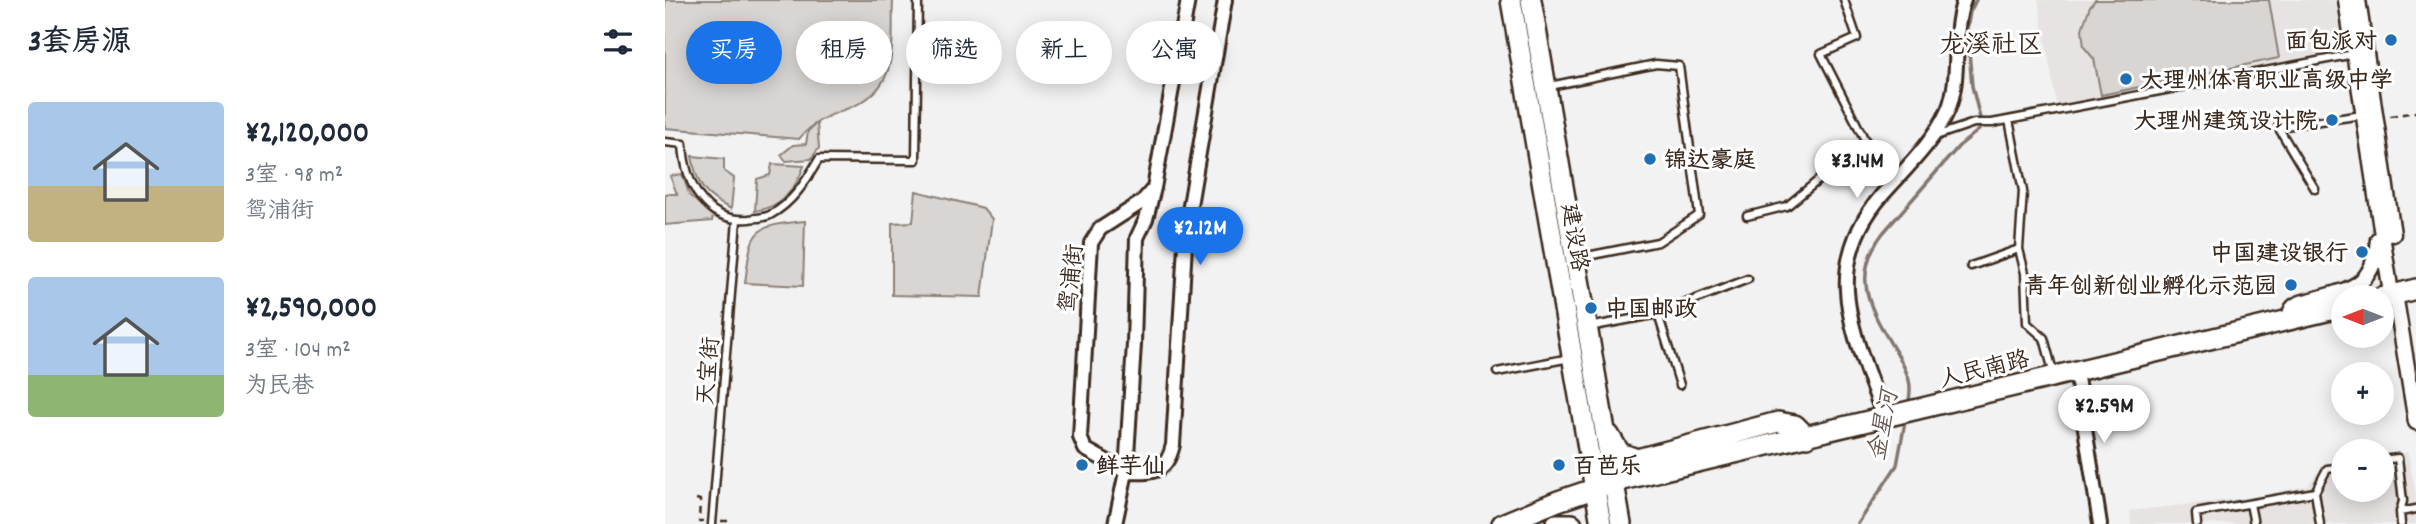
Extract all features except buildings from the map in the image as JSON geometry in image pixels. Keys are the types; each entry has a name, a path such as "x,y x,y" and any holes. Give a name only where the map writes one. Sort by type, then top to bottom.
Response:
{"main road":[{"name":"建设路","path":"1511,0 1572,357 1604,485 1621,524"},
{"name":"建设路","path":"1531,0 1604,422 1601,524"},
{"path":"2394,294 2416,289"},
{"name":"人民南路","path":"1502,524 1604,485 2331,310"},
{"path":"1604,422 1616,449 1627,457 1637,459 1778,422 1795,425 1807,437"},
{"path":"1556,524 1572,524"}],"street":[{"path":"1115,524 1126,472 1137,238 1146,219 1153,188 1188,0"},
{"path":"1126,472 1157,471 1170,457 1173,445 1186,229 1225,0"},
{"path":"1900,414 1852,322 1846,271 1851,246 1864,219 1945,117 1951,99 1957,30 1964,0"},
{"path":"2346,0 2355,54 2371,116 2399,285 2394,290"},
{"path":"2288,320 2292,309 2298,304 2354,288 2370,273 2377,255 2377,192 2358,0"},
{"name":"鸳浦街","path":"1126,472 1085,449 1080,437 1091,243 1100,229 1142,202 1153,188"},
{"path":"2377,192 2391,285"},
{"path":"2394,323 2416,422"},
{"path":"2076,372 2100,524"}],"lane":[{"path":"665,142 683,144 684,164 698,197 713,210 737,220 768,217 801,188 819,159 916,160 918,0"},
{"path":"1844,0 1857,38 1821,54 1869,148 1901,175"},
{"path":"1930,139 1974,123 2009,120 2355,54"},
{"path":"1546,87 1656,64 1679,66 1699,215 1658,242 1576,259"},
{"path":"2315,189 2279,127 2371,116"},
{"path":"2009,120 2023,191 2019,249 2025,273 2027,323 2044,338 2055,376"},
{"path":"1747,216 1787,206 1866,141"},
{"name":"天宝街","path":"712,524 737,220"},
{"path":"1971,266 2019,249"},
{"path":"1587,328 1658,314 1748,279"},
{"path":"1658,314 1680,385"},
{"path":"1497,372 1572,357"},
{"path":"2394,458 2398,458 2403,501 2399,512 2401,524"},
{"path":"2319,524 2315,492 2327,470 2331,469"},
{"path":"2197,524 2196,513 2315,492"},
{"path":"2250,504 2254,524"},
{"path":"2399,512 2416,509"}],"path":[{"path":"2371,116 2416,112"}],"shaded area":[{"path":"665,0 893,0 892,49 892,21 796,21 796,84 881,84 866,100 821,120 799,139 665,128"},
{"name":"大理州体育职业高级中学","path":"2038,0 2335,0 2344,50 2057,107"},
{"name":"大理州体育职业高级中学","path":"2095,0 2269,0 2279,58 2101,95 2094,59 2084,47 2082,29 2090,6"},
{"path":"817,123 819,148 811,159 786,161 781,155 793,145 806,144 808,131"},
{"path":"692,156 724,159 724,171 734,178 731,209 703,189 696,175"},
{"path":"772,164 804,166 786,196 773,206 755,211 757,179 770,175"},
{"path":"682,174 690,196 713,216 712,221 665,225 665,194 677,194 670,176"},
{"path":"916,191 983,208 992,219 982,297 892,295 892,223 913,222"},
{"path":"805,221 803,286 745,283 749,252 757,234 773,225"},
{"path":"2408,452 2416,495 2416,524 2131,524 2130,511 2260,496 2308,485 2320,469 2331,467 2331,502 2394,502 2394,455"}],"waterway":[{"name":"金星河","path":"1908,406 1910,385 1907,374 1871,306 1867,292 1867,264 1883,233 1959,146 1979,130 1981,122 1972,86 1967,29 1970,12 1976,0"},
{"name":"金星河","path":"1858,524 1897,465 1906,417"}],"place":[{"name":"面包派对","path":"2391,40"},
{"name":"大理州体育职业高级中学","path":"2126,79"},
{"name":"大理州建筑设计院","path":"2332,120"},
{"name":"锦达豪庭","path":"1650,159"},
{"name":"中国建设银行","path":"2362,252"},
{"name":"青年创新创业孵化示范园","path":"2291,285"},
{"name":"中国邮政","path":"1591,308"},
{"name":"鲜芋仙","path":"1082,465"},
{"name":"百芭乐","path":"1559,465"}],"district":[{"name":"龙溪社区","path":"1991,43"}]}
